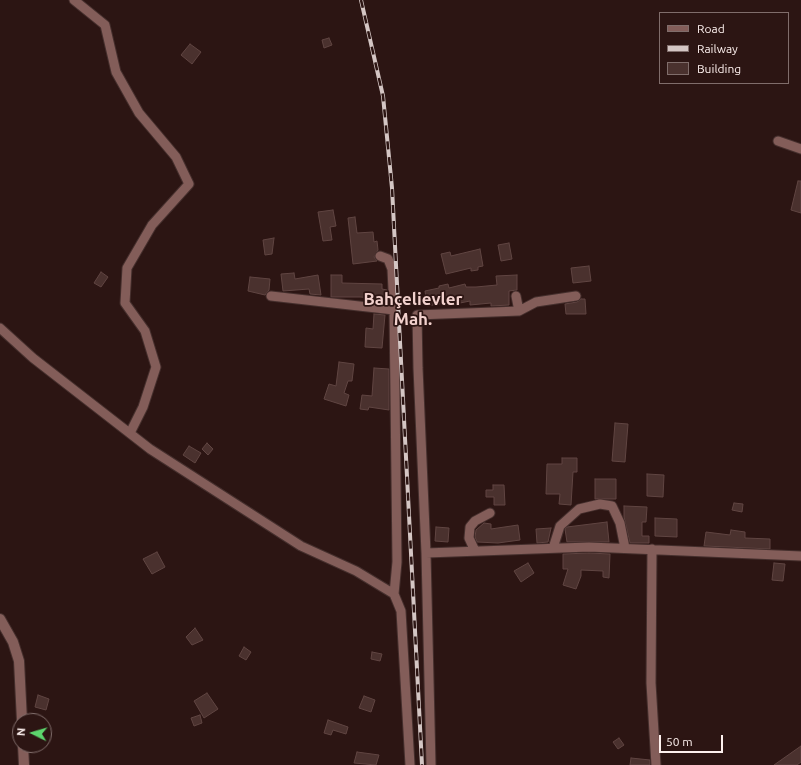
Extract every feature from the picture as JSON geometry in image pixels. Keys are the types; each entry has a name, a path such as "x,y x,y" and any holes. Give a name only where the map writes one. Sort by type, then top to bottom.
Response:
{"street":[{"path":"74,0 105,25 116,72 139,113 176,157 189,184 152,225 127,268 125,303 146,331 156,367 143,407 130,433"},
{"path":"778,141 801,149"},
{"path":"380,256 388,259 392,269 394,310 397,562 394,594 401,611 410,765"},
{"path":"271,296 394,310"},
{"path":"516,296 519,311"},
{"path":"431,765 426,553 417,315 519,311 536,302 576,296"},
{"path":"0,328 33,358 150,449 301,546 356,571 394,594"},
{"path":"553,548 560,526 579,509 600,504 612,506 620,523 625,548"},
{"path":"475,551 469,538 470,527 475,521 490,513"},
{"path":"426,553 553,548 625,548 801,556"},
{"path":"652,550 651,683 656,765"},
{"path":"0,619 13,642 19,661 22,713"},
{"path":"23,753 24,765"}],"building":[{"path":"329,38 332,45 324,48 322,40"},
{"path":"190,44 201,52 192,64 181,55"},
{"path":"798,181 801,181 801,213 791,210"},
{"path":"333,210 336,226 330,227 332,240 323,241 318,212"},
{"path":"355,217 357,233 373,232 374,242 377,241 378,250 374,257 377,261 353,264 348,218"},
{"path":"274,238 272,254 265,255 263,240"},
{"path":"509,243 512,259 501,261 498,245"},
{"path":"480,249 483,266 478,267 478,270 471,271 471,268 446,274 441,254 450,252 451,256"},
{"path":"589,266 591,281 573,283 571,268"},
{"path":"101,272 108,277 101,287 94,283"},
{"path":"294,273 295,279 318,275 321,295 310,294 309,289 283,291 281,274"},
{"path":"331,275 342,275 342,283 382,284 382,289 387,290 387,299 331,297"},
{"path":"517,275 517,290 509,291 509,305 491,306 491,303 470,305 470,301 450,305 450,302 427,306 425,291 439,288 439,286 448,284 449,288 465,284 466,287 497,285 496,276"},
{"path":"250,277 270,279 269,290 265,295 248,291"},
{"path":"581,299 585,299 586,314 566,314 565,304 577,302"},
{"path":"374,314 385,315 382,348 365,347 366,328 373,329"},
{"path":"339,362 354,364 352,381 348,381 344,393 349,395 346,406 324,399 329,384 336,386"},
{"path":"374,368 389,369 389,410 369,407 368,410 360,409 362,395 372,396"},
{"path":"615,423 628,424 625,462 612,461"},
{"path":"207,443 213,449 208,455 202,449"},
{"path":"189,446 201,453 195,463 183,455"},
{"path":"562,458 577,458 577,472 573,472 571,505 559,504 560,494 546,494 547,464 562,464"},
{"path":"647,474 664,475 663,497 647,496"},
{"path":"595,479 616,479 616,499 595,499"},
{"path":"493,485 504,485 505,505 494,505 494,497 486,497 486,490 493,490"},
{"path":"734,503 743,504 742,512 732,510"},
{"path":"624,506 647,507 646,522 642,522 642,536 649,536 649,543 630,543 624,517"},
{"path":"655,518 677,519 677,537 655,536"},
{"path":"607,522 609,542 567,542 565,529 567,527"},
{"path":"484,523 491,524 491,529 518,525 520,540 498,543 477,542 475,537 476,530"},
{"path":"436,527 449,528 448,542 435,541"},
{"path":"551,528 548,542 537,543 536,529"},
{"path":"731,530 745,532 745,538 770,539 770,549 704,546 706,532 730,535"},
{"path":"157,552 165,567 152,574 143,559"},
{"path":"563,554 610,554 609,578 603,577 603,571 581,570 581,576 576,589 563,585 568,569 563,569"},
{"path":"528,563 534,573 521,582 514,571"},
{"path":"774,563 785,564 783,581 772,580"},
{"path":"195,628 203,640 192,645 186,637"},
{"path":"244,647 251,652 246,660 239,656"},
{"path":"372,652 382,654 380,661 371,659"},
{"path":"207,693 218,709 204,718 194,701"},
{"path":"38,695 49,699 46,710 35,707"},
{"path":"364,696 375,700 371,712 359,708"},
{"path":"200,715 202,723 194,726 191,718"},
{"path":"328,720 348,727 346,734 333,730 331,735 324,733"},
{"path":"619,738 624,745 618,749 613,742"},
{"path":"801,746 801,762 797,765 774,765"},
{"path":"357,752 379,755 376,765 354,763"},
{"path":"631,758 650,760 650,765 630,765"}],"railway":[{"path":"361,0 383,96 392,188 422,765"}],"district":[{"name":"Bahçelievler Mah.","path":"413,309"}]}
